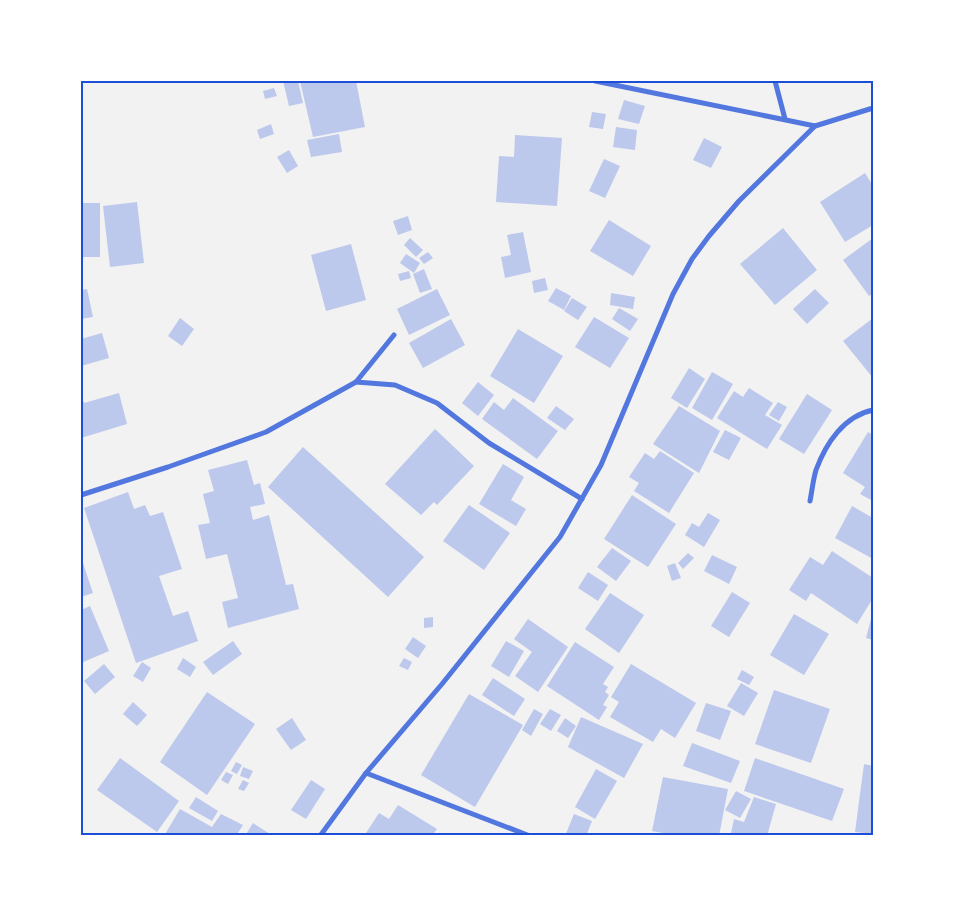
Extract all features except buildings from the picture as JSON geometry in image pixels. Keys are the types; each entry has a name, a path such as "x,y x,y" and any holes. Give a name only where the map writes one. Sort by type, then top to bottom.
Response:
{"street":[{"path":"595,81 815,126"},
{"path":"775,81 785,119"},
{"path":"320,836 366,773 560,537 602,465 673,294 692,259 709,236 739,202 815,126 873,108"},
{"path":"81,495 168,467 266,432 356,382 394,335"},
{"path":"356,382 395,385 437,403 489,443 582,499"},
{"path":"810,501 816,471 826,449 838,431 861,412 873,410"},
{"path":"366,773 530,836"}]}
